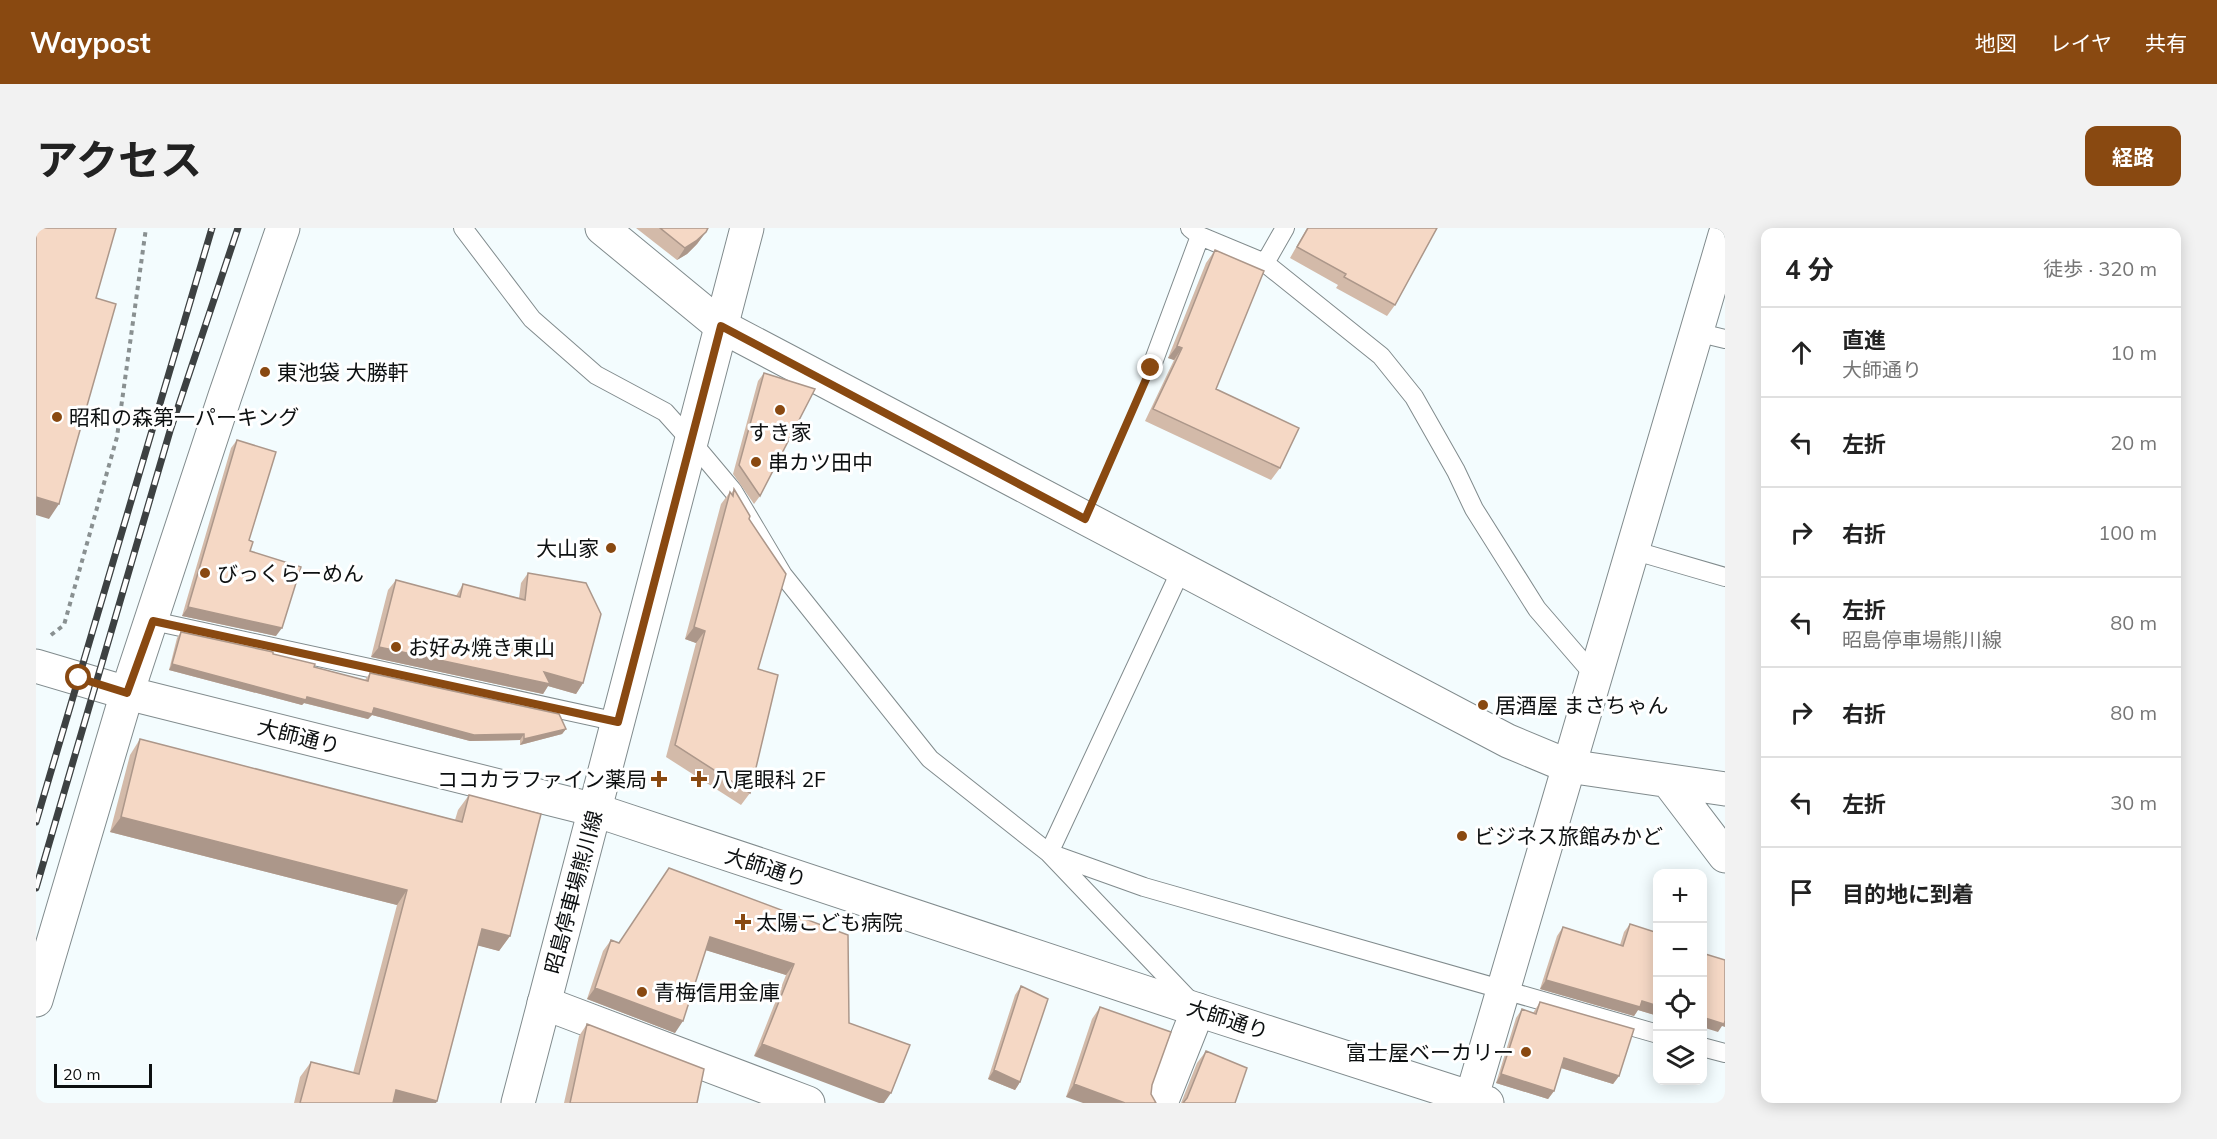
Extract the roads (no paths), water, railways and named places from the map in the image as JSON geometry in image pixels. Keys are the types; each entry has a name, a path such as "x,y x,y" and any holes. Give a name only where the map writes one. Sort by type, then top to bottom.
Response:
{"street":[{"path":"36,1000 127,693 283,228"},
{"path":"602,228 721,326 1508,741 1568,766 1725,789"},
{"name":"昭島停車場熊川線","path":"518,1103 747,228"},
{"path":"1476,1101 1504,990 1632,550 1711,336 1725,235"},
{"name":"大師通り","path":"37,666 127,693 595,810 1476,1101"},
{"path":"1668,781 1725,856"},
{"path":"544,1003 808,1103"},
{"path":"1161,1103 1198,1010"}],"lane":[{"path":"463,228 532,320 596,375 665,412 691,441 733,491 783,575 930,759 1049,853 1198,1010"},
{"path":"1265,263 1285,228"},
{"path":"1151,368 1195,232 1265,263 1381,356 1414,397 1456,471 1474,509 1537,609 1594,675"},
{"path":"1632,550 1725,577"},
{"path":"1049,853 1181,570"},
{"path":"153,621 618,722"},
{"path":"1049,853 1144,887 1653,1033"},
{"path":"1707,1048 1725,1053"}],"railway":[{"path":"36,822 212,228"},
{"path":"36,888 170,431 238,228"}],"place":[{"name":"東池袋 大勝軒","path":"265,372"},
{"name":"すき家","path":"780,410"},
{"name":"昭和の森第一パーキング","path":"57,417"},
{"name":"串カツ田中","path":"756,462"},
{"name":"大山家","path":"611,548"},
{"name":"びっくらーめん","path":"205,573"},
{"name":"お好み焼き東山","path":"396,647"},
{"name":"居酒屋 まさちゃん","path":"1483,705"},
{"name":"ココカラファイン薬局","path":"659,779"},
{"name":"八尾眼科 2F","path":"699,779"},
{"name":"ビジネス旅館みかど","path":"1462,836"},
{"name":"太陽こども病院","path":"743,922"},
{"name":"青梅信用金庫","path":"642,992"},
{"name":"富士屋ベーカリー","path":"1526,1052"}]}
